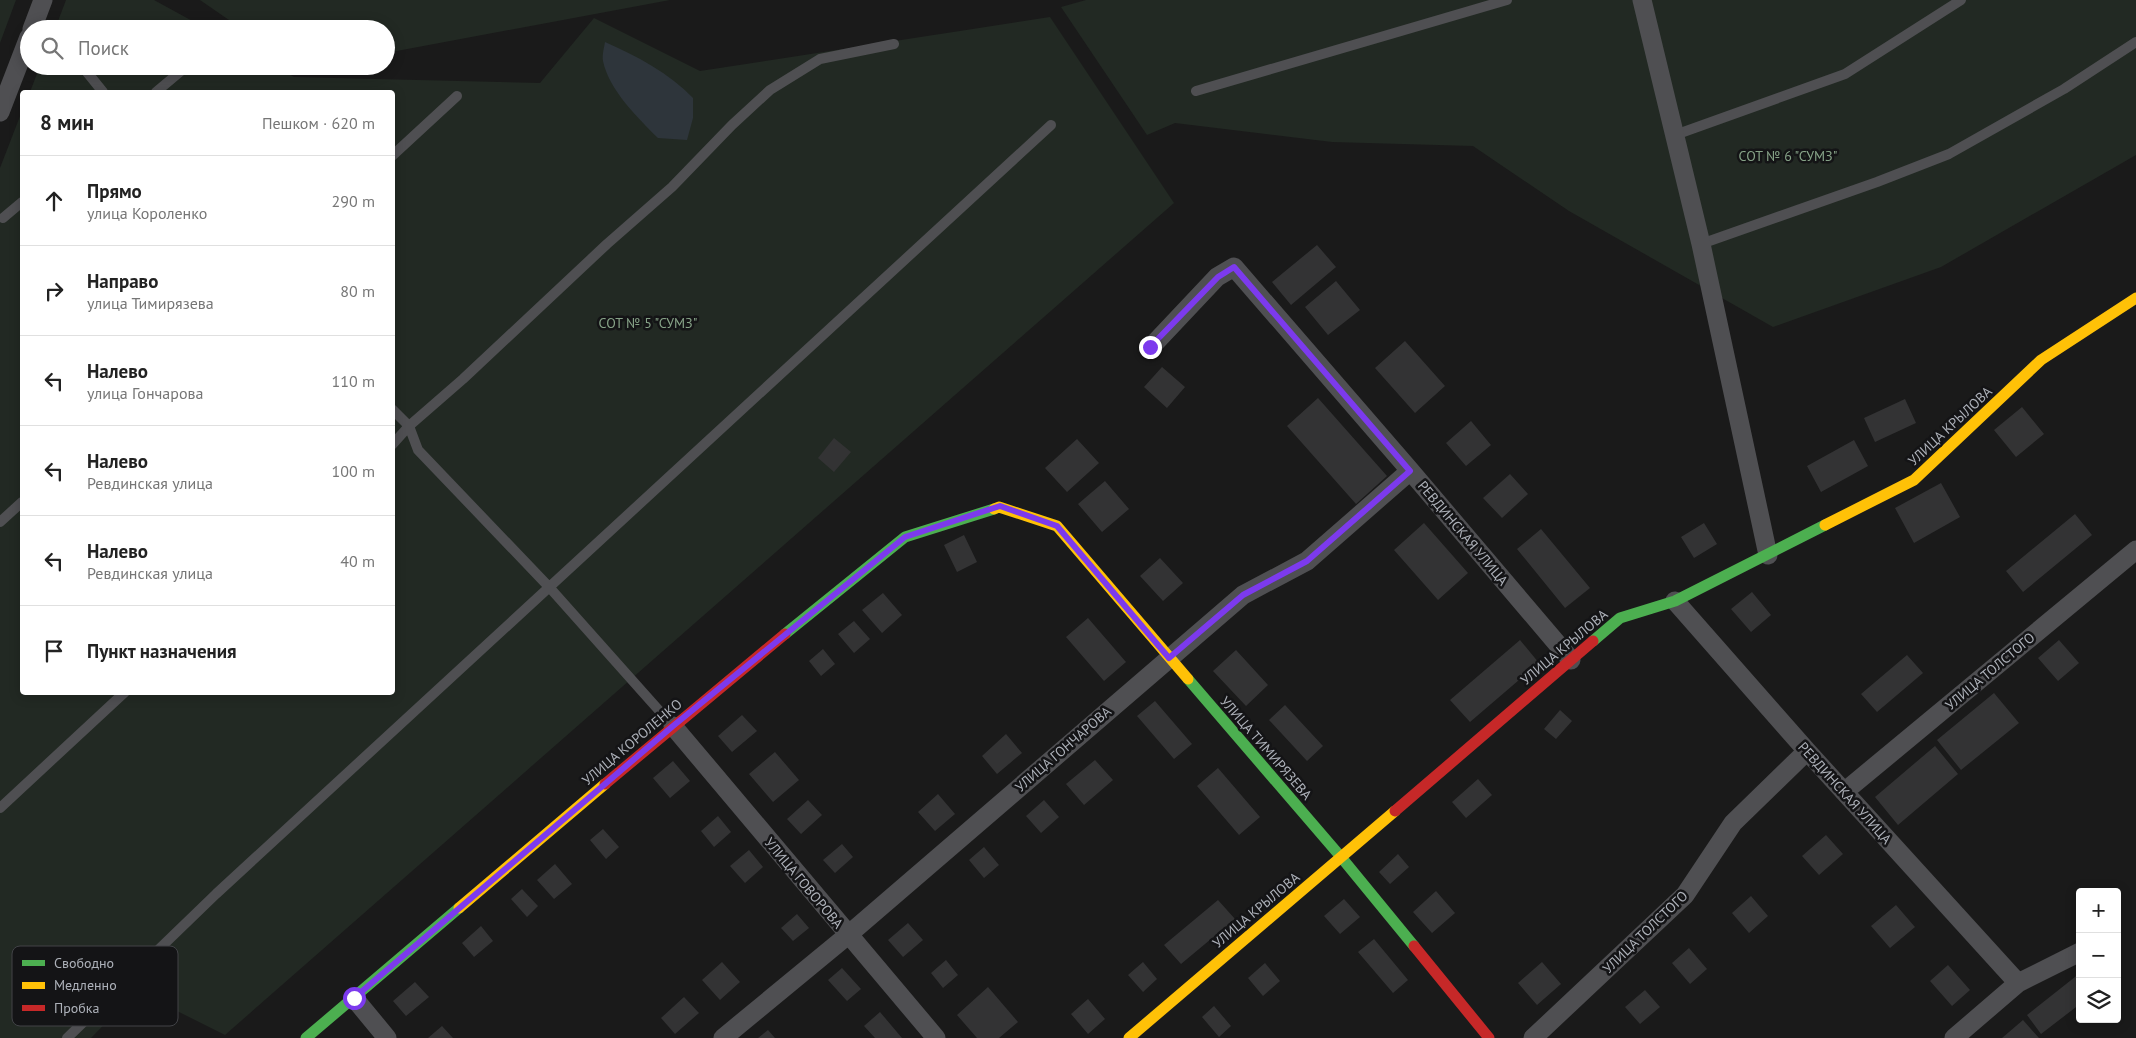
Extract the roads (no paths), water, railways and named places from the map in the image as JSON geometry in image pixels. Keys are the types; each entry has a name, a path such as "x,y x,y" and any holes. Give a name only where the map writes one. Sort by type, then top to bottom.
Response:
{"street":[{"path":"35,20 43,0"},
{"path":"1642,0 1701,244 1768,555"},
{"path":"0,112 20,60"},
{"name":"РЕВДИНСКАЯ УЛИЦА","path":"1150,347 1218,277 1234,267 1571,660"},
{"name":"УЛИЦА КРЫЛОВА","path":"1129,1038 1620,618 1675,601 1914,480 2041,360 2136,298"},
{"name":"УЛИЦА ГОНЧАРОВА","path":"723,1038 848,935 1243,595 1307,561 1410,471"},
{"name":"УЛИЦА ТИМИРЯЗЕВА","path":"1000,506 1057,526 1341,857 1489,1038"},
{"name":"УЛИЦА КОРОЛЕНКО","path":"306,1038 673,726 905,537 1000,506"},
{"name":"УЛИЦА ТОЛСТОГО","path":"1844,792 2136,550"},
{"name":"РЕВДИНСКАЯ УЛИЦА","path":"1675,601 1807,751 2018,983"},
{"name":"УЛИЦА ГОВОРОВА","path":"673,726 936,1038"},
{"name":"УЛИЦА ТОЛСТОГО","path":"1534,1038 1685,895 1733,823 1807,751"},
{"path":"1954,1038 2018,983 2076,954"},
{"path":"354,998 387,1038"}],"lane":[{"path":"1196,91 1507,0"},
{"path":"1675,135 1844,74 1962,0"},
{"path":"1701,244 1877,182 1949,154 2064,89 2136,42"},
{"path":"395,442 409,426 463,379 607,244 672,187 732,125 770,90 820,59 894,44"},
{"path":"89,75 101,90"},
{"path":"158,90 177,75"},
{"path":"395,153 457,96"},
{"path":"162,946 216,894 1051,125"},
{"path":"3,218 20,204"},
{"path":"395,412 409,426 418,450 550,588 673,726"},
{"path":"0,522 20,504"},
{"path":"0,808 122,695"},
{"path":"67,1038 79,1026"}],"park label":[{"name":"СОТ № 6 \"СУМЗ\"","path":"1788,156"},
{"name":"СОТ № 5 \"СУМЗ\"","path":"648,323"}]}
